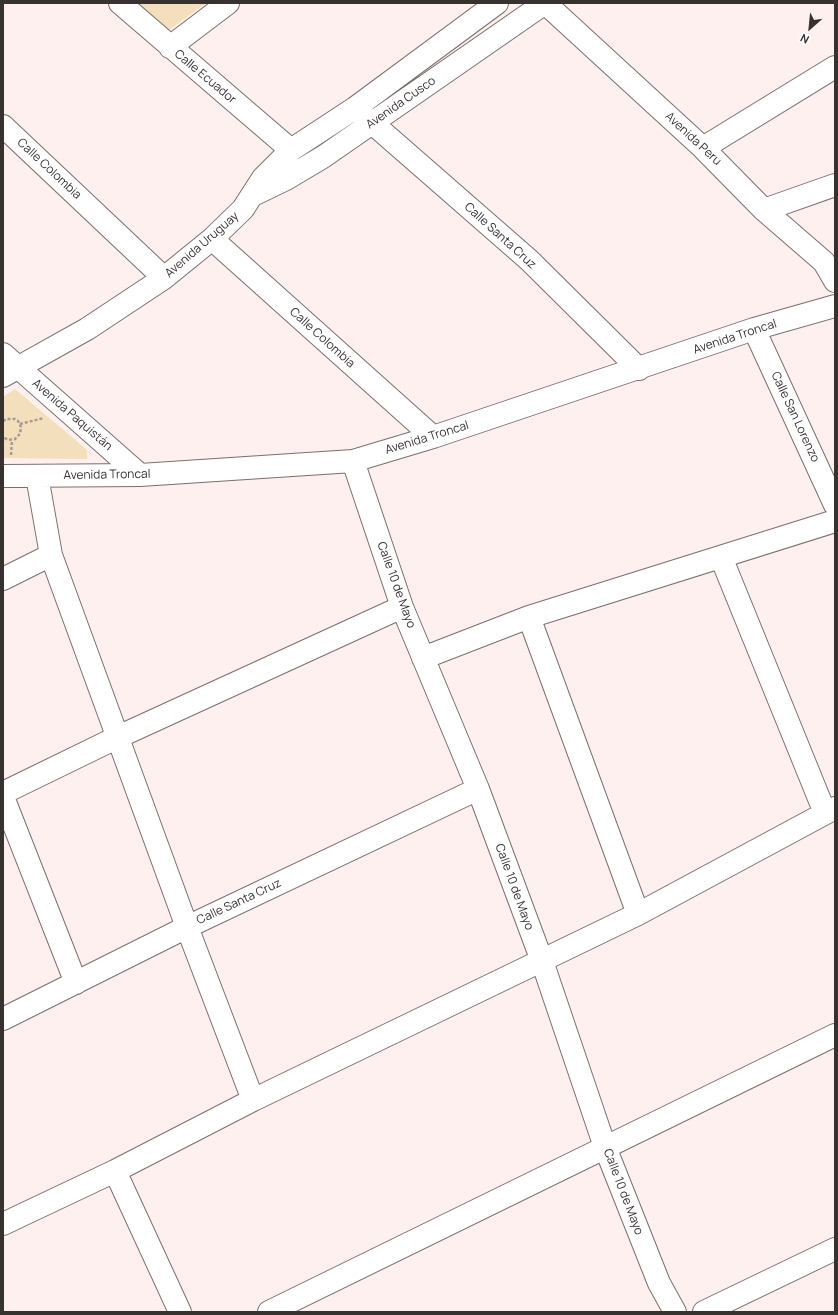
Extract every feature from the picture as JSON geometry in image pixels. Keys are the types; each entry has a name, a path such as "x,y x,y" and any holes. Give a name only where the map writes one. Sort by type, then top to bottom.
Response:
{"street":[{"name":"Calle Ecuador","path":"120,3 291,150"},
{"path":"170,47 228,3"},
{"name":"Avenida Uruguay","path":"8,366 87,329 164,278 212,239 243,209 263,178 291,150 355,108 496,3"},
{"name":"Avenida Cusco","path":"252,195 286,179 323,157 545,3"},
{"name":"Avenida Peru","path":"545,3 703,148 764,210 824,262 835,281"},
{"path":"703,148 835,67"},
{"name":"Calle Santa Cruz","path":"355,108 528,260 639,368"},
{"name":"Calle Colombia","path":"3,126 164,278"},
{"path":"764,210 835,185"},
{"name":"Calle Colombia","path":"212,239 433,437"},
{"name":"Avenida Troncal","path":"3,476 140,475 353,461 433,437 754,329 835,306"},
{"name":"Calle San Lorenzo","path":"754,329 835,505"},
{"name":"Avenida Paquistán","path":"8,366 140,475"},
{"name":"Calle 10 de Mayo","path":"353,461 402,607 478,789 542,962 605,1147 658,1283 675,1312"},
{"path":"37,476 51,554 187,927 253,1100"},
{"path":"423,658 529,617 835,521"},
{"path":"3,580 51,554"},
{"path":"3,1224 115,1171 253,1100 542,962 638,914 830,810 721,557"},
{"path":"3,793 118,737 402,607"},
{"path":"529,617 638,914"},
{"name":"Calle Santa Cruz","path":"3,1019 187,927 478,789"},
{"path":"3,797 76,983"},
{"path":"269,1312 835,1035"},
{"path":"115,1171 180,1312"},
{"path":"704,1312 835,1249"}],"path":[{"path":"3,421 7,419 14,419 18,421 21,427 20,434 15,439 8,440 3,437"}],"shaded area":[{"path":"131,3 206,3 165,33"},
{"path":"15,389 87,450 87,459 3,458 3,397"}]}
